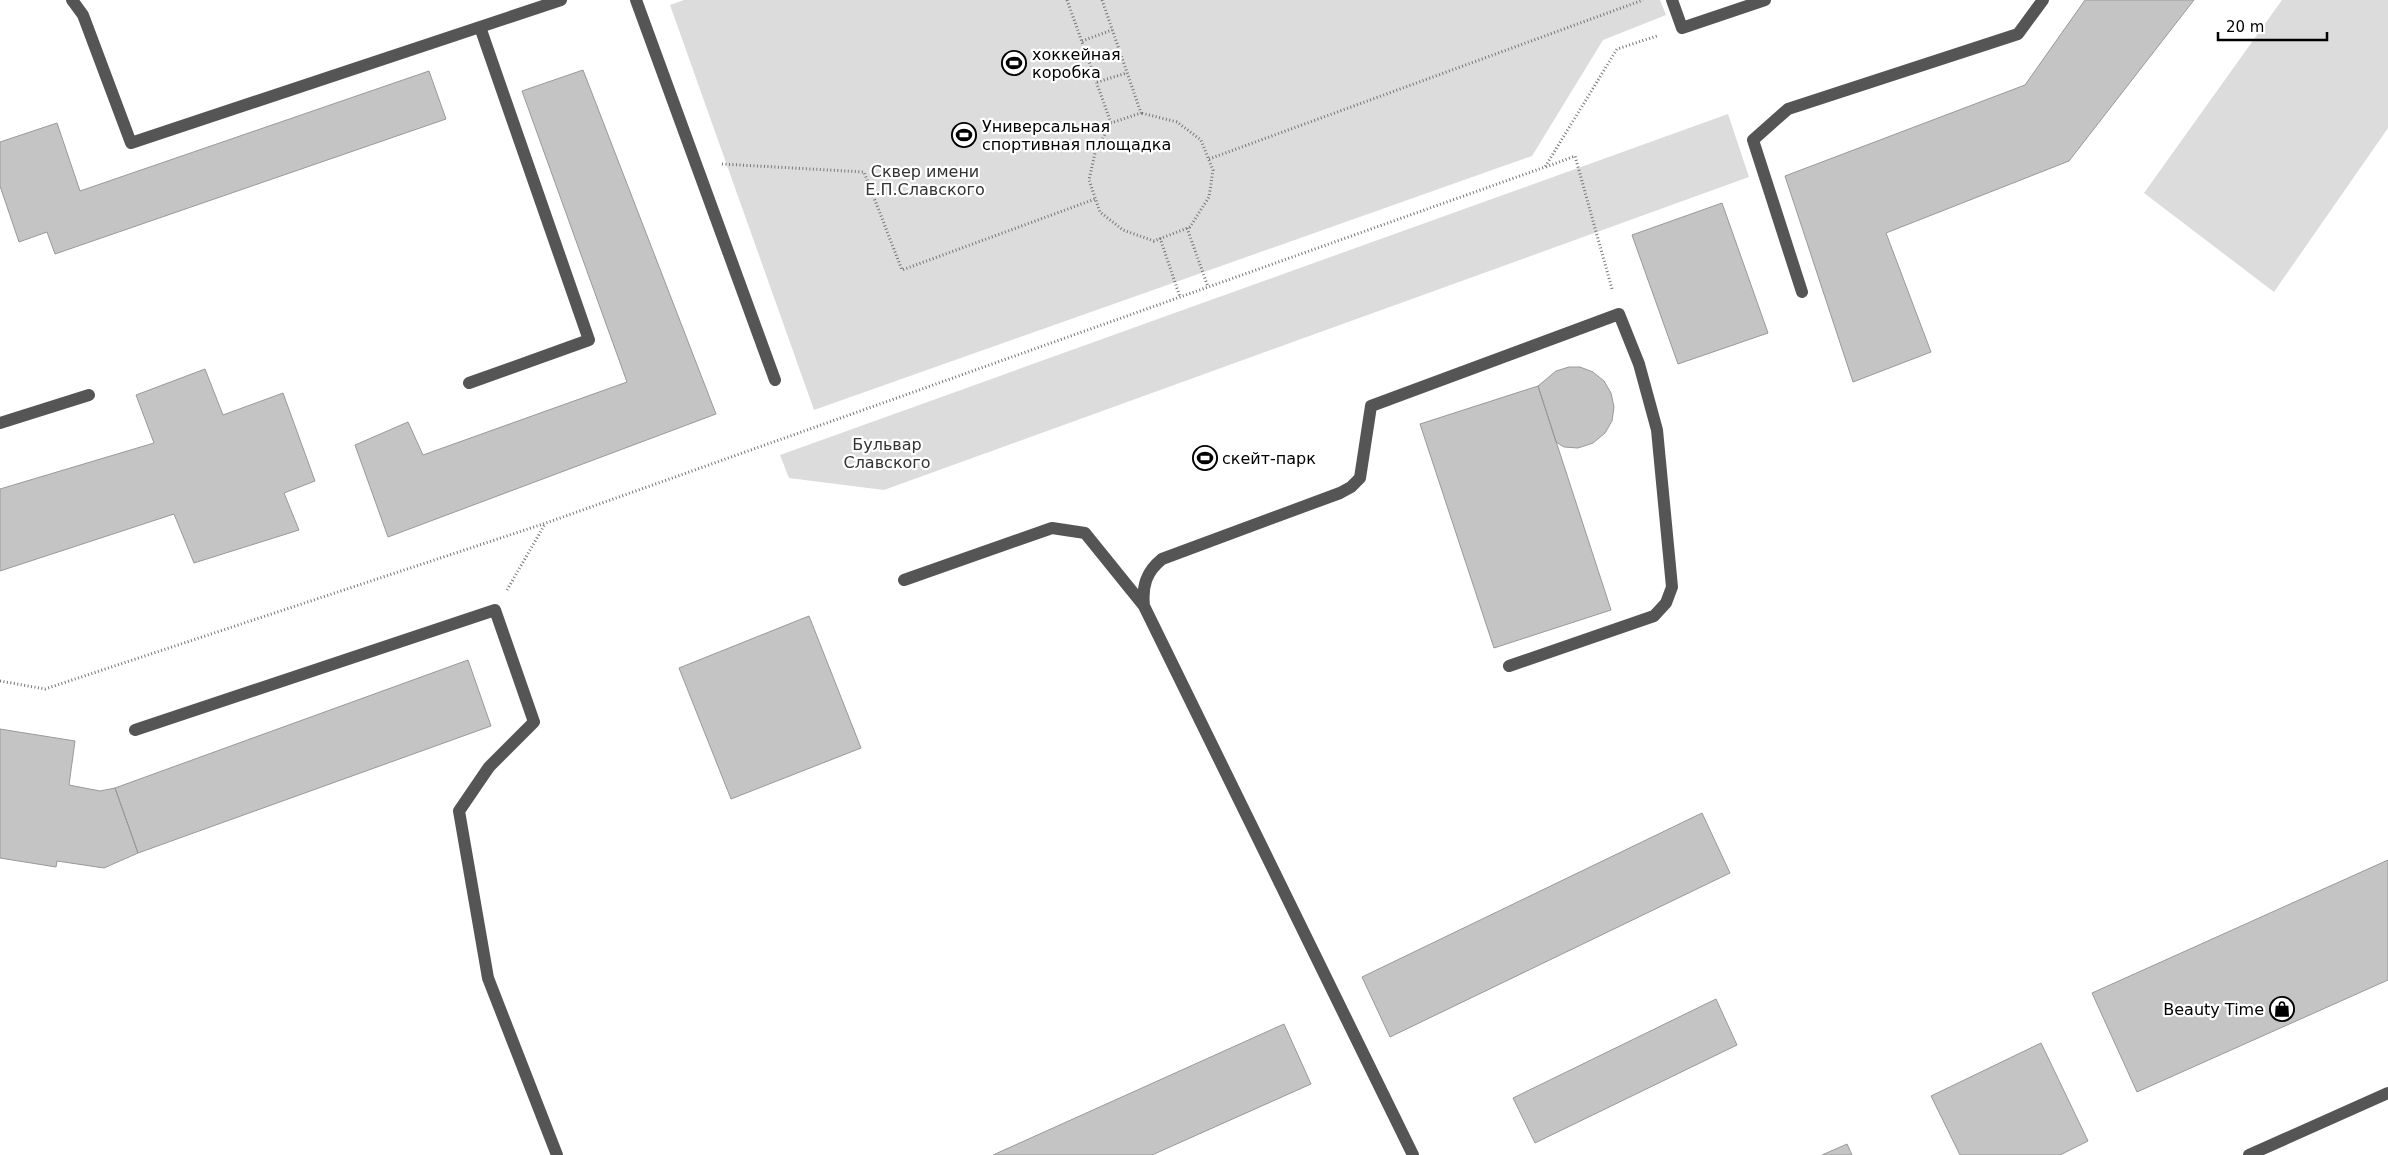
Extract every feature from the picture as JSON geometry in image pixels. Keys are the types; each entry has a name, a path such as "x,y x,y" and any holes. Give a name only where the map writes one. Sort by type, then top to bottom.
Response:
{"street":[{"path":"72,0 83,15 131,143 561,0"},
{"path":"636,0 775,380"},
{"path":"1672,0 1682,28 1766,0"},
{"path":"1802,292 1754,140 1788,109 2018,34 2043,0"},
{"path":"469,382 589,340 480,27"},
{"path":"1144,606 1142,590 1146,578 1152,567 1162,559 1340,494 1351,487 1360,478 1371,406 1619,314 1639,364 1657,430 1672,588 1666,603 1654,616 1509,666"},
{"path":"0,422 89,395"},
{"path":"904,580 1052,528 1069,529 1085,533 1144,606 1413,1155"},
{"path":"136,730 495,610 534,722 489,766 458,811 488,978 557,1155"},
{"path":"2249,1155 2388,1093"}],"path":[{"path":"1068,0 1111,123"},
{"path":"1102,0 1141,113"},
{"path":"1209,160 1643,0"},
{"path":"1545,167 1617,49 1682,28"},
{"path":"1082,41 1112,30"},
{"path":"1097,82 1127,73"},
{"path":"1141,113 1176,122 1201,140 1209,160 1213,170 1209,197 1190,227 1154,241 1123,230 1100,212 1089,180 1095,153 1111,123 1141,113"},
{"path":"0,681 45,689 546,523 1575,156 1619,314"},
{"path":"695,162 864,172 902,270 1095,199"},
{"path":"1186,228 1208,287"},
{"path":"1160,238 1180,297"},
{"path":"495,610 546,523"}],"green space":[{"name":"Сквер имени Е.П.Славского","path":"684,0 1660,0 1666,15 1603,40 1532,156 814,410 670,5"},
{"path":"2282,0 2388,0 2388,128 2274,292 2144,193"},
{"name":"Бульвар Славского","path":"1728,114 1749,177 884,490 789,478 780,455"}],"building":[{"path":"2085,0 2194,0 2069,161 1886,233 1931,352 1853,382 1785,176 2025,85"},
{"path":"583,70 716,414 388,537 355,445 408,422 423,455 627,382 522,91"},
{"path":"429,71 446,119 55,254 47,232 19,242 0,186 0,142 57,123 80,191"},
{"path":"1722,203 1768,333 1678,364 1632,235"},
{"path":"1569,367 1580,367 1593,372 1604,381 1611,393 1614,407 1612,421 1605,433 1593,443 1578,448 1564,447 1556,442 1538,386 1556,371"},
{"path":"205,369 223,415 283,393 315,481 284,493 299,530 194,563 174,514 0,571 0,489 154,443 136,395"},
{"path":"1538,386 1611,610 1494,648 1420,424"},
{"path":"809,616 861,748 731,799 679,668"},
{"path":"468,660 491,726 138,853 115,788"},
{"path":"0,729 75,741 69,785 100,791 115,788 138,853 104,868 57,861 56,867 0,858"},
{"path":"1702,813 1730,873 1390,1037 1362,977"},
{"path":"2388,860 2388,980 2137,1092 2092,993"},
{"path":"1716,999 1737,1045 1535,1143 1513,1098"},
{"path":"1284,1024 1311,1084 1152,1155 993,1155"},
{"path":"2041,1043 2088,1141 2060,1155 1960,1155 1931,1096"},
{"path":"1847,1144 1852,1155 1822,1155"}],"place":[{"name":"хоккейная коробка","path":"1014,63"},
{"name":"Универсальная спортивная площадка","path":"964,135"},
{"name":"скейт-парк","path":"1205,458"},
{"name":"Beauty Time","path":"2282,1009"}]}
